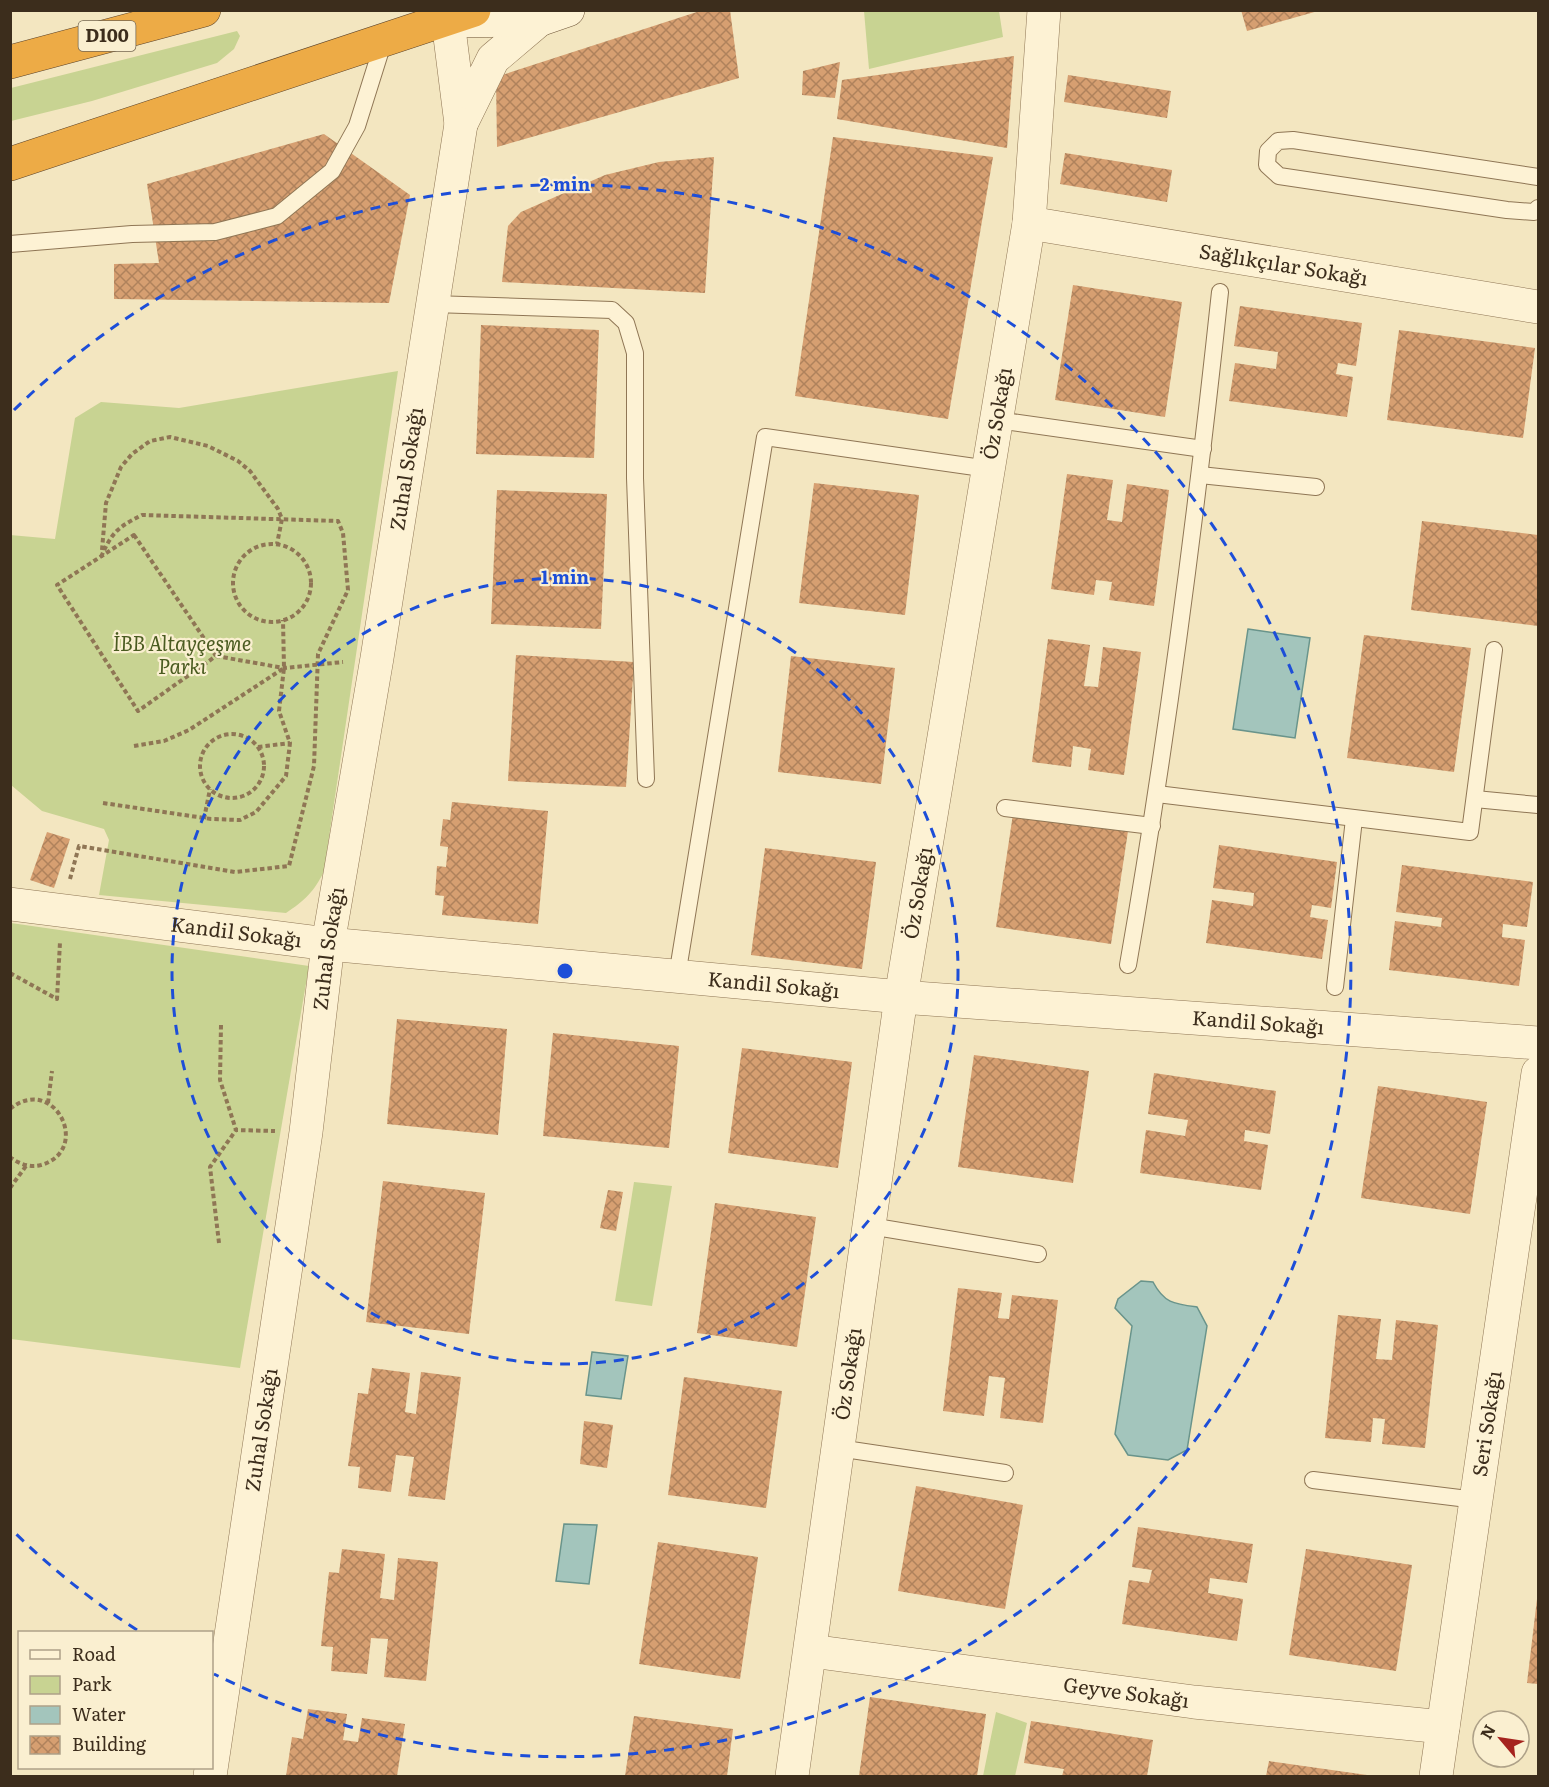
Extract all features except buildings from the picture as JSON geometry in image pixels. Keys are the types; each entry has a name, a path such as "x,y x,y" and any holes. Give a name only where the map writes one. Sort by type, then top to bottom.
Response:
{"highway":[{"name":"D100","path":"10,62 204,10"},
{"path":"10,164 461,16"}],"street":[{"name":"Öz Sokağı","path":"792,1776 901,997 1029,223 1044,10"},
{"path":"461,16 554,15"},
{"name":"Zuhal Sokağı","path":"461,124 493,58 554,15"},
{"name":"Zuhal Sokağı","path":"213,1756 306,1132 328,944 377,658 461,124 461,16"},
{"name":"Sağlıkçılar Sokağı","path":"1029,223 1539,307"},
{"name":"Kandil Sokağı","path":"10,904 62,908 328,944 901,997 1539,1043"},
{"name":"Seri Sokağı","path":"1436,1776 1539,1073"},
{"name":"Geyve Sokağı","path":"811,1651 1194,1702 1443,1727"}],"lane":[{"path":"10,244 132,234 215,232 277,216 332,171 357,126 384,40"},
{"path":"1539,177 1293,140 1278,141 1268,151 1267,165 1279,176 1507,210 1534,212 1539,208"},
{"path":"1128,965 1157,794 1200,475 1220,292"},
{"path":"433,304 459,307 612,310 626,323 635,353 635,478 646,778"},
{"path":"997,420 1203,449"},
{"path":"678,976 765,437 989,469"},
{"path":"1200,475 1316,487"},
{"path":"1157,794 1470,832 1494,650"},
{"path":"1475,799 1539,805"},
{"path":"1005,808 1152,826"},
{"path":"1335,987 1354,819"},
{"path":"870,1226 1038,1254"},
{"path":"838,1448 1005,1473"},
{"path":"1313,1480 1476,1500"}],"path":[{"path":"101,557 106,504 112,484 121,467 132,454 150,441 170,437 208,446 238,461 250,471 278,509 282,519 277,544"},
{"path":"10,973 57,999 62,908 79,846 235,872 290,866 314,766 318,654 348,590 343,533 338,521 142,515 119,526 108,539 101,557"},
{"path":"216,656 134,535 57,585 138,711 216,656 284,668 377,658"},
{"path":"265,544 277,544 290,548 300,556 308,567 311,579 309,593 304,604 295,614 283,620 271,622 248,613 239,604 233,580 243,557 265,544"},
{"path":"103,803 204,819 240,820 256,812 286,776 290,743 279,711 284,668 283,620"},
{"path":"134,746 164,741 189,730 284,668"},
{"path":"230,734 240,735 258,747 264,767 256,786 249,793 229,798 210,789 204,782 200,760 210,742 230,734"},
{"path":"258,747 290,743"},
{"path":"204,819 210,789"},
{"path":"221,1025 220,1080 236,1130"},
{"path":"48,1103 52,1071"},
{"path":"10,1109 28,1100 48,1103 63,1117 66,1137 63,1147 49,1162 38,1166 26,1166 10,1157"},
{"path":"236,1130 306,1132"},
{"path":"219,1243 210,1167 236,1130"},
{"path":"10,1188 26,1166"}],"green space":[{"path":"864,11 999,11 1003,37 869,69"},
{"path":"237,31 240,36 234,49 217,63 92,101 11,121 11,88"},
{"name":"İBB Altayçeşme Parkı","path":"398,371 324,871 321,878 308,895 286,913 99,895 109,840 104,829 42,811 11,785 10,535 55,539 75,418 101,402 179,408"},
{"path":"11,923 309,966 240,1368 11,1339"},
{"path":"634,1182 672,1186 652,1306 615,1301"},
{"path":"996,1712 1027,1723 1015,1776 983,1776"}],"water":[{"path":"1248,629 1310,638 1295,738 1233,729"},
{"path":"1141,1281 1153,1282 1161,1294 1170,1301 1197,1307 1207,1326 1187,1450 1168,1460 1128,1455 1115,1434 1132,1326 1115,1308 1118,1299"},
{"path":"592,1352 628,1356 621,1399 586,1395"},
{"path":"564,1524 597,1525 589,1584 556,1581"}]}
